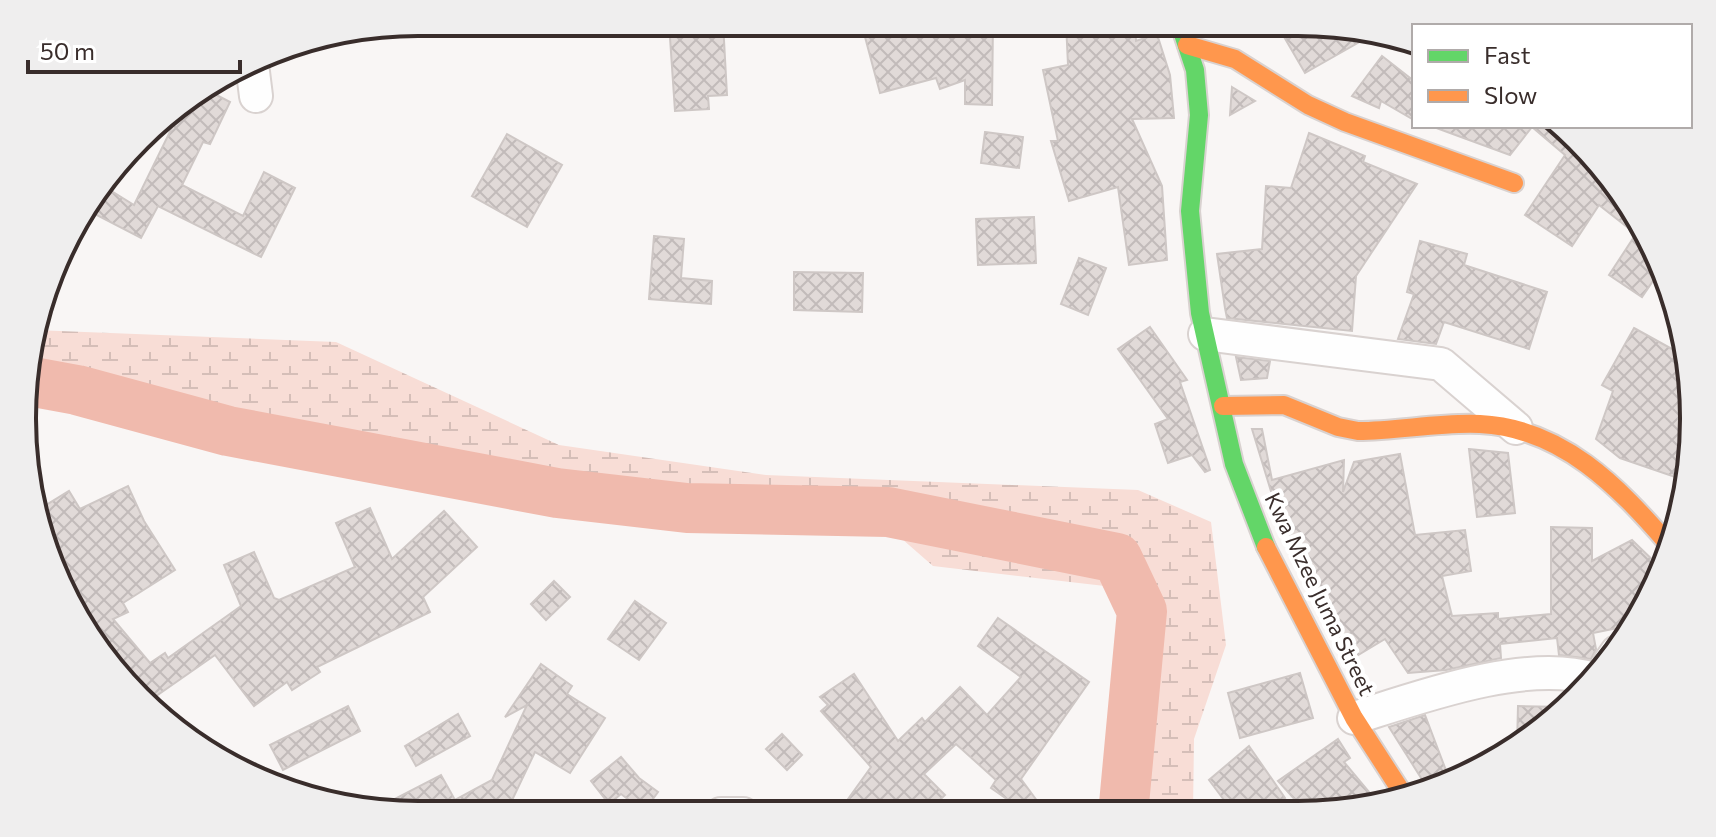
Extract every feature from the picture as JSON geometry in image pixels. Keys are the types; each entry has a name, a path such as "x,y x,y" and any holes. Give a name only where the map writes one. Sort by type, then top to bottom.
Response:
{"street":[{"name":"Kwa Mzee Juma Street","path":"1184,36 1195,70 1199,115 1190,211 1192,256 1205,334 1234,464 1254,521 1354,718 1399,787"},
{"path":"1187,45 1235,59 1308,105 1345,122 1514,183"},
{"path":"253,73 256,96"},
{"path":"1205,334 1441,364 1516,428"},
{"path":"1223,406 1283,405 1335,428 1359,431 1481,424 1541,434 1579,455 1644,515 1661,536"},
{"path":"1354,718 1478,682 1569,671 1581,675"}],"green space":[{"path":"46,330 336,342 559,445 766,475 1138,490 1211,522 1226,645 1194,739 1193,801 1126,801 1148,591 933,566 870,511 568,498 359,446 286,450 207,417 36,406"}],"building":[{"path":"670,36 724,36 727,95 708,96 709,109 675,111"},
{"path":"865,36 993,36 992,105 965,104 965,80 940,89 936,78 880,93"},
{"path":"1067,36 1136,36 1136,41 1158,36 1170,75 1174,118 1132,119 1162,186 1167,260 1129,265 1118,187 1069,201 1051,141 1058,141 1043,70 1068,65"},
{"path":"1284,36 1361,41 1305,73"},
{"path":"1382,56 1412,79 1412,119 1381,101 1379,108 1352,96"},
{"path":"1232,87 1255,101 1230,115"},
{"path":"215,94 230,102 210,144 203,142 182,185 243,216 264,172 295,188 261,257 158,206 141,238 95,214 111,191 134,205 173,125"},
{"path":"1436,128 1531,128 1510,155"},
{"path":"1533,128 1546,128 1568,148 1601,186 1630,230 1599,205 1572,246 1525,215 1565,155"},
{"path":"985,132 1023,137 1019,168 981,163"},
{"path":"1309,133 1365,156 1363,162 1417,184 1356,276 1352,331 1227,318 1217,254 1262,249 1266,186 1291,188"},
{"path":"507,134 562,165 527,227 472,196"},
{"path":"1034,217 1036,263 978,265 976,219"},
{"path":"654,236 684,239 681,278 712,281 711,304 649,299"},
{"path":"1635,237 1654,280 1642,297 1609,275"},
{"path":"1420,241 1467,254 1464,265 1547,292 1529,349 1444,322 1436,344 1398,339 1414,294 1407,292"},
{"path":"1079,258 1106,268 1088,315 1061,304"},
{"path":"794,272 863,273 862,312 794,310"},
{"path":"1150,327 1187,380 1180,382 1210,470 1205,472 1192,455 1168,463 1155,424 1168,419 1118,349"},
{"path":"1634,328 1674,350 1680,418 1676,477 1620,458 1596,439 1613,391 1602,385"},
{"path":"1236,357 1270,361 1267,378 1241,380"},
{"path":"1252,429 1262,429 1272,480 1344,460 1343,492 1354,462 1400,454 1415,535 1465,530 1471,571 1442,576 1452,616 1498,613 1498,619 1551,614 1551,527 1592,528 1592,561 1632,540 1653,560 1618,628 1593,633 1596,649 1591,659 1559,655 1557,638 1500,644 1501,658 1446,670 1408,673 1385,639 1355,657 1330,622 1277,511"},
{"path":"1469,449 1508,453 1515,513 1477,517"},
{"path":"128,486 144,521 175,570 123,603 128,612 113,619 150,663 165,653 168,658 241,606 224,565 254,552 274,598 279,600 355,567 336,523 370,508 392,559 444,511 477,547 423,597 430,612 317,667 320,672 292,690 287,682 254,706 215,655 156,696 131,671 100,631 75,588 56,541 46,505 69,491 80,509"},
{"path":"554,581 570,597 546,620 531,604"},
{"path":"635,601 666,623 639,660 608,639"},
{"path":"998,618 1089,682 1021,779 1037,801 1010,801 991,788 996,780 956,744 924,774 945,795 939,801 847,801 871,767 821,711 828,705 820,697 854,674 898,741 922,718 925,722 960,687 987,715 1021,677 978,646"},
{"path":"541,664 572,686 567,694 605,718 570,773 535,752 512,801 393,800 441,775 455,800 492,780 527,705 505,717"},
{"path":"1300,673 1313,718 1240,738 1228,693"},
{"path":"348,706 360,731 283,770 270,745"},
{"path":"1518,706 1549,707 1530,722 1517,731"},
{"path":"458,714 470,736 416,766 405,746"},
{"path":"1425,715 1446,771 1422,780 1389,727"},
{"path":"782,734 802,755 787,770 766,749"},
{"path":"1338,739 1350,758 1344,762 1371,794 1296,801 1278,781"},
{"path":"1249,746 1285,798 1281,801 1225,801 1209,780"},
{"path":"621,757 639,778 658,792 651,801 630,801 621,794 613,801 607,801 591,781"}],"waterway":[{"path":"38,383 77,390 228,431 557,493 687,508 888,512 1117,558 1142,611 1124,801"}],"traffic: fast":[{"path":"1184,36 1195,70 1199,115 1190,211 1200,313 1234,464 1266,547"}],"traffic: slow":[{"path":"1187,45 1235,59 1308,105 1345,122 1514,183"},
{"path":"1223,406 1284,405 1338,427 1358,431 1480,424 1537,436 1586,464 1629,502 1661,537"},
{"path":"1266,547 1354,718 1399,787"}]}
